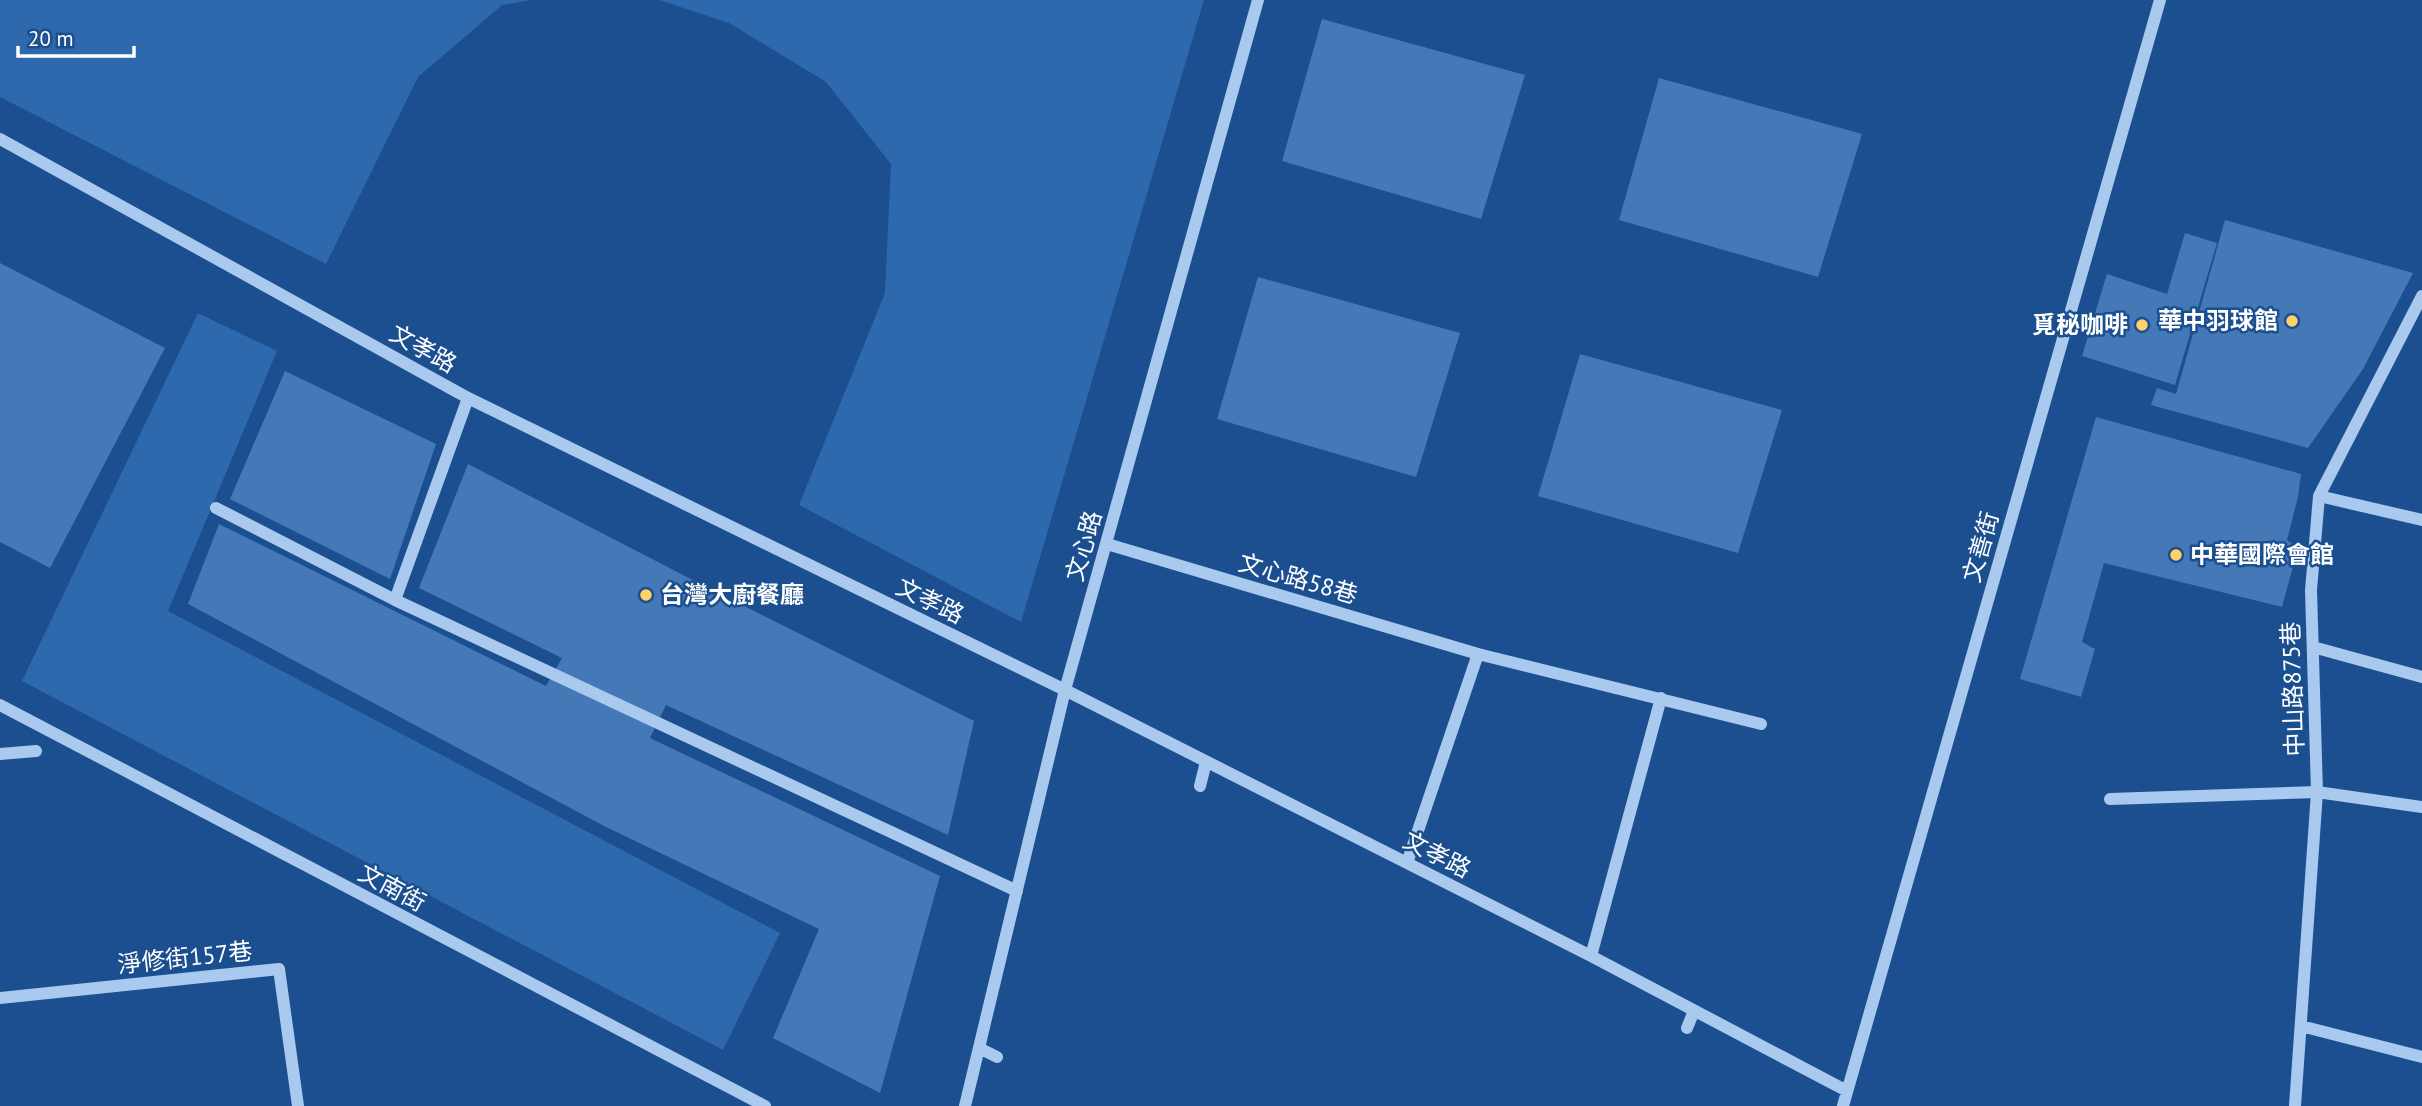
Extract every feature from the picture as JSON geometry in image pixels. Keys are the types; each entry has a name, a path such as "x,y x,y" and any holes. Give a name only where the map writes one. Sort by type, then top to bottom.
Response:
{"street":[{"name":"文心路","path":"965,1106 1065,690 1258,0"},
{"name":"文善街","path":"1843,1106 2160,0"},
{"name":"文孝路","path":"0,139 468,398 1065,690 1591,956 1847,1091"},
{"name":"中山路875巷","path":"2295,1106 2317,792 2311,590 2319,496 2422,296"},
{"path":"395,600 468,398"},
{"path":"2319,496 2422,520"},
{"path":"216,508 395,600 1017,891"},
{"name":"文心路58巷","path":"1107,544 1478,654 1761,724"},
{"path":"2313,647 2422,677"},
{"path":"1407,863 1478,654"},
{"path":"1591,956 1661,698"},
{"name":"文南街","path":"0,705 765,1106"},
{"path":"0,754 36,751"},
{"path":"1200,786 1206,762"},
{"path":"2110,799 2317,792 2422,807"},
{"name":"淨修街157巷","path":"0,998 279,969 298,1106"},
{"path":"1687,1028 1695,1011"},
{"path":"2301,1026 2422,1057"},
{"path":"979,1048 997,1057"}],"shaded area":[{"path":"0,0 532,0 502,5 418,77 326,264 0,97"},
{"path":"659,0 1204,0 1021,622 799,505 885,293 891,164 826,82 729,23"},
{"path":"198,313 277,351 168,611 780,933 723,1050 22,681"}],"building":[{"path":"1322,19 1525,75 1481,219 1282,161"},
{"path":"1659,78 1862,134 1818,277 1619,220"},
{"name":"華中羽球館","path":"2225,220 2413,273 2363,369 2308,448 2151,405 2157,388 2176,394"},
{"name":"覓秘咖啡","path":"2185,233 2217,243 2175,385 2082,356 2107,274 2167,294"},
{"path":"0,263 165,348 50,568 0,542"},
{"path":"1258,277 1460,333 1416,477 1217,419"},
{"path":"1580,354 1782,410 1738,553 1538,496"},
{"path":"285,371 436,444 390,579 230,499"},
{"name":"中華國際會館","path":"2096,417 2301,474 2287,540 2298,548 2282,607 2104,563 2082,642 2095,649 2081,697 2020,679"},
{"path":"468,464 974,721 948,835 666,705 650,738 940,876 880,1093 773,1038 819,929 606,827 188,604 219,524 546,686 562,658 419,588"}],"place":[{"name":"華中羽球館","path":"2292,321"},
{"name":"覓秘咖啡","path":"2142,325"},
{"name":"中華國際會館","path":"2176,555"},
{"name":"台灣大廚餐廳","path":"646,595"}]}
